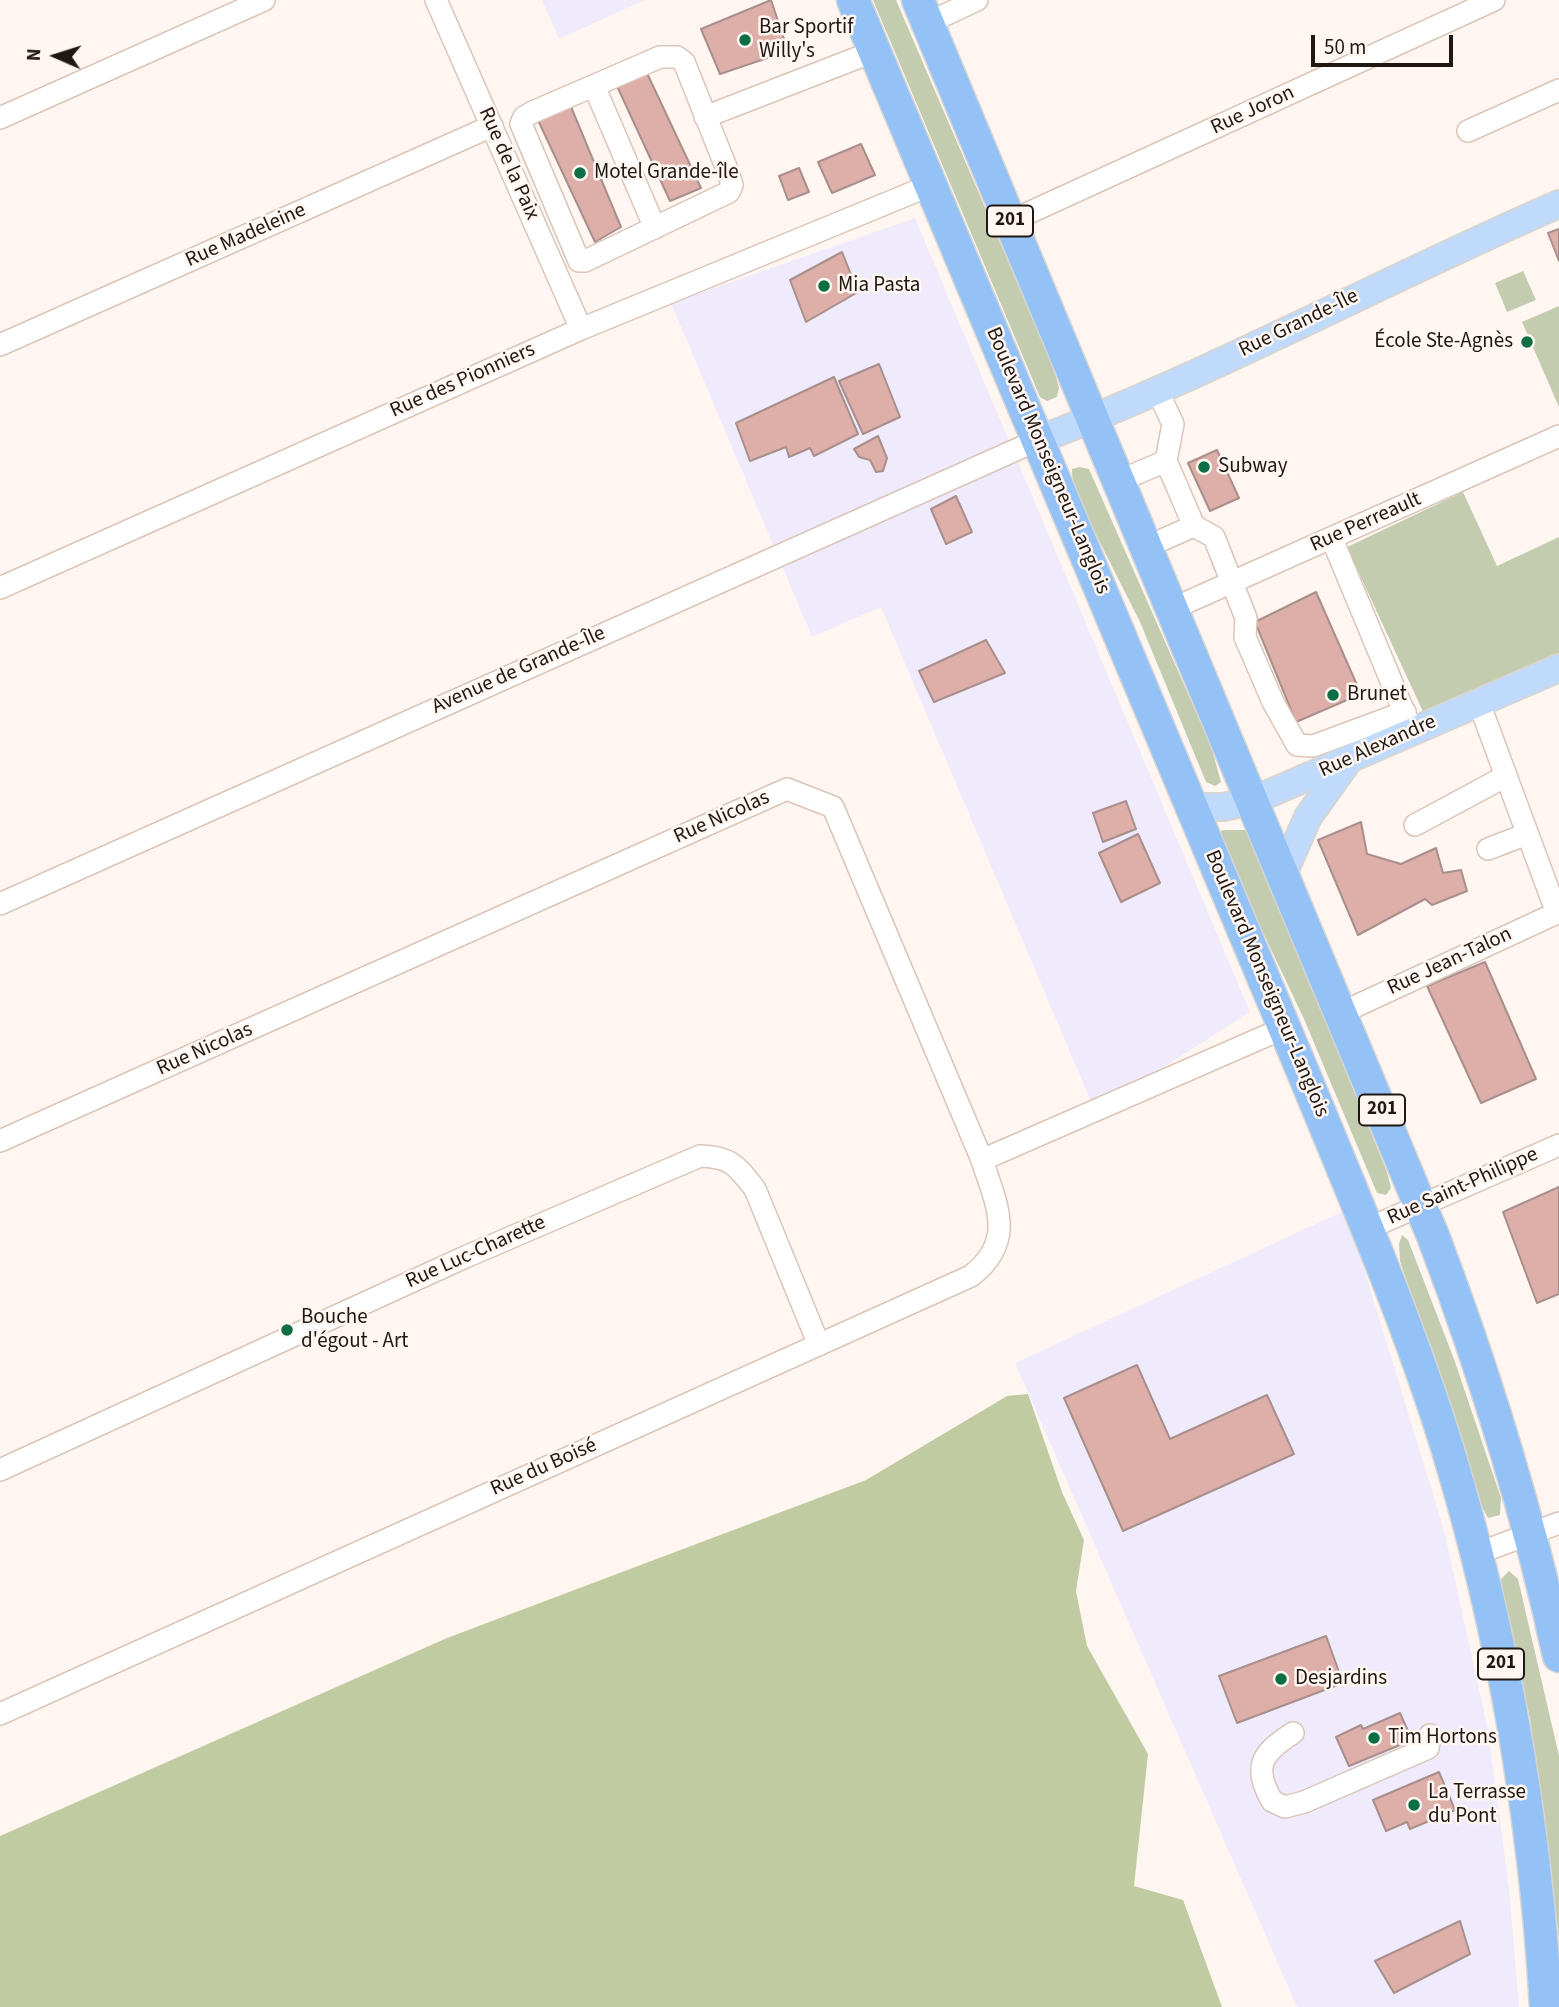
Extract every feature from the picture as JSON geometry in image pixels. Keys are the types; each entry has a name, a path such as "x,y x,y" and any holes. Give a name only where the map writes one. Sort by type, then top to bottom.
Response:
{"highway":[{"name":"Boulevard Monseigneur-Langlois","path":"853,0 1367,1229 1436,1414 1476,1555 1522,1780 1537,1899 1546,2007"},
{"name":"201","path":"923,11 1421,1207 1478,1357 1530,1535 1559,1656"}],"main road":[{"name":"Rue Grande-Île","path":"1038,440 1158,392 1434,258 1559,204"},
{"name":"Rue Alexandre","path":"1192,807 1223,807 1252,801 1348,761 1408,722 1479,703 1559,668"},
{"path":"1283,874 1308,817 1348,761"}],"street":[{"path":"0,118 264,0"},
{"name":"Rue de la Paix","path":"436,0 581,329"},
{"path":"923,11 977,0"},
{"name":"Rue Joron","path":"1011,221 1494,0"},
{"path":"705,117 875,51"},
{"path":"660,57 677,57 684,62 705,117 732,185 729,192 585,261 579,261 521,124 524,117 660,57"},
{"path":"594,86 655,228"},
{"path":"1468,131 1559,90"},
{"name":"Rue Madeleine","path":"0,345 492,126"},
{"name":"Rue des Pionniers","path":"0,588 581,329 931,185"},
{"path":"1158,392 1173,424 1166,461 1194,526 1214,537 1246,618 1245,638 1273,702 1297,744 1313,746 1408,722 1332,539"},
{"name":"Rue Perreault","path":"1172,609 1559,436"},
{"name":"Avenue de Grande-Île","path":"0,904 1038,440"},
{"path":"1119,481 1166,461"},
{"path":"1146,547 1194,526"},
{"path":"1479,703 1558,913"},
{"path":"1415,825 1506,776"},
{"name":"Rue Nicolas","path":"0,1141 787,789 833,807 982,1160"},
{"path":"1488,849 1527,834"},
{"name":"Rue Jean-Talon","path":"1341,1013 1558,913"},
{"path":"982,1160 1284,1028"},
{"name":"Rue Saint-Philippe","path":"1367,1229 1559,1144"},
{"name":"Rue Luc-Charette","path":"0,1470 463,1258 700,1156 722,1157 741,1172 755,1189 818,1345"},
{"name":"Rue du Boisé","path":"0,1714 971,1276 989,1262 998,1240 999,1214 982,1160"},
{"path":"1476,1555 1559,1523"},
{"path":"1293,1733 1271,1747 1263,1759 1261,1773 1272,1801 1285,1807 1304,1802 1428,1748 1430,1735"}],"shaded area":[{"path":"542,0 645,0 559,39"},
{"path":"915,218 1250,1012 1095,1111 881,607 812,637 671,303"},
{"path":"1346,1210 1444,1530 1488,1730 1509,1888 1519,2007 1297,2007 1015,1363"}],"green space":[{"path":"873,0 896,0 1053,366 1059,388 1057,397 1047,401 1040,397"},
{"path":"1523,271 1536,300 1507,312 1495,283"},
{"path":"1559,306 1559,407 1522,322"},
{"path":"1072,469 1089,469 1211,746 1221,782 1215,786 1206,782 1140,622 1073,489"},
{"path":"1463,492 1497,566 1559,537 1559,654 1425,716 1347,547"},
{"path":"1248,830 1387,1172 1391,1188 1386,1195 1377,1193 1304,1019 1221,844 1219,832"},
{"path":"1402,1235 1408,1240 1454,1359 1501,1498 1500,1515 1488,1518 1483,1509 1400,1261 1399,1244"},
{"path":"1028,1394 1062,1492 1084,1540 1076,1591 1087,1646 1148,1754 1134,1886 1183,1900 1222,2007 0,2007 0,1836 447,1638 866,1480 1007,1396"},
{"path":"1509,1571 1518,1579 1559,1756 1559,1938 1530,1719 1502,1590 1501,1579"}],"building":[{"name":"Bar Sportif Willy's","path":"771,0 788,51 720,74 701,29"},
{"name":"Motel Grande-île","path":"646,71 701,188 670,201 617,86"},
{"name":"Motel Grande-île","path":"569,102 621,227 595,242 537,118"},
{"path":"861,144 875,175 832,193 818,162"},
{"path":"799,168 809,192 788,200 779,176"},
{"path":"1559,229 1559,261 1548,233"},
{"name":"Mia Pasta","path":"842,252 858,292 806,322 790,280"},
{"path":"879,364 900,417 863,434 839,381"},
{"path":"834,377 858,434 814,456 810,448 789,457 786,447 750,461 736,423"},
{"path":"878,436 887,458 883,471 876,472 870,460 859,457 854,449"},
{"path":"1217,450 1239,498 1210,511 1188,463"},
{"path":"956,496 972,532 946,544 931,509"},
{"path":"1316,592 1361,694 1296,722 1255,622"},
{"path":"986,640 1005,673 934,702 919,671"},
{"path":"1126,801 1136,829 1103,842 1093,813"},
{"path":"1361,822 1367,854 1401,864 1436,848 1443,873 1461,870 1467,891 1432,905 1425,899 1358,935 1318,840"},
{"path":"1138,834 1160,883 1121,902 1099,853"},
{"path":"1485,962 1536,1079 1481,1103 1427,986"},
{"path":"1559,1187 1559,1294 1537,1303 1503,1212"},
{"path":"1137,1365 1170,1439 1267,1395 1294,1454 1123,1531 1064,1398"},
{"name":"Desjardins","path":"1326,1636 1343,1683 1237,1723 1219,1676"},
{"name":"Tim Hortons","path":"1400,1713 1412,1740 1349,1766 1336,1737 1361,1725 1363,1729"},
{"name":"La Terrasse du Pont","path":"1439,1772 1455,1810 1410,1829 1407,1822 1386,1831 1373,1800"},
{"path":"1460,1921 1470,1954 1394,1993 1375,1961"}],"place":[{"name":"Bar Sportif Willy's","path":"745,40"},
{"name":"Motel Grande-île","path":"580,173"},
{"name":"Mia Pasta","path":"824,286"},
{"name":"École Ste-Agnès","path":"1527,342"},
{"name":"Subway","path":"1204,467"},
{"name":"Brunet","path":"1333,695"},
{"name":"Bouche d'égout - Art","path":"287,1330"},
{"name":"Desjardins","path":"1281,1679"},
{"name":"Tim Hortons","path":"1374,1738"},
{"name":"La Terrasse du Pont","path":"1414,1805"}]}
